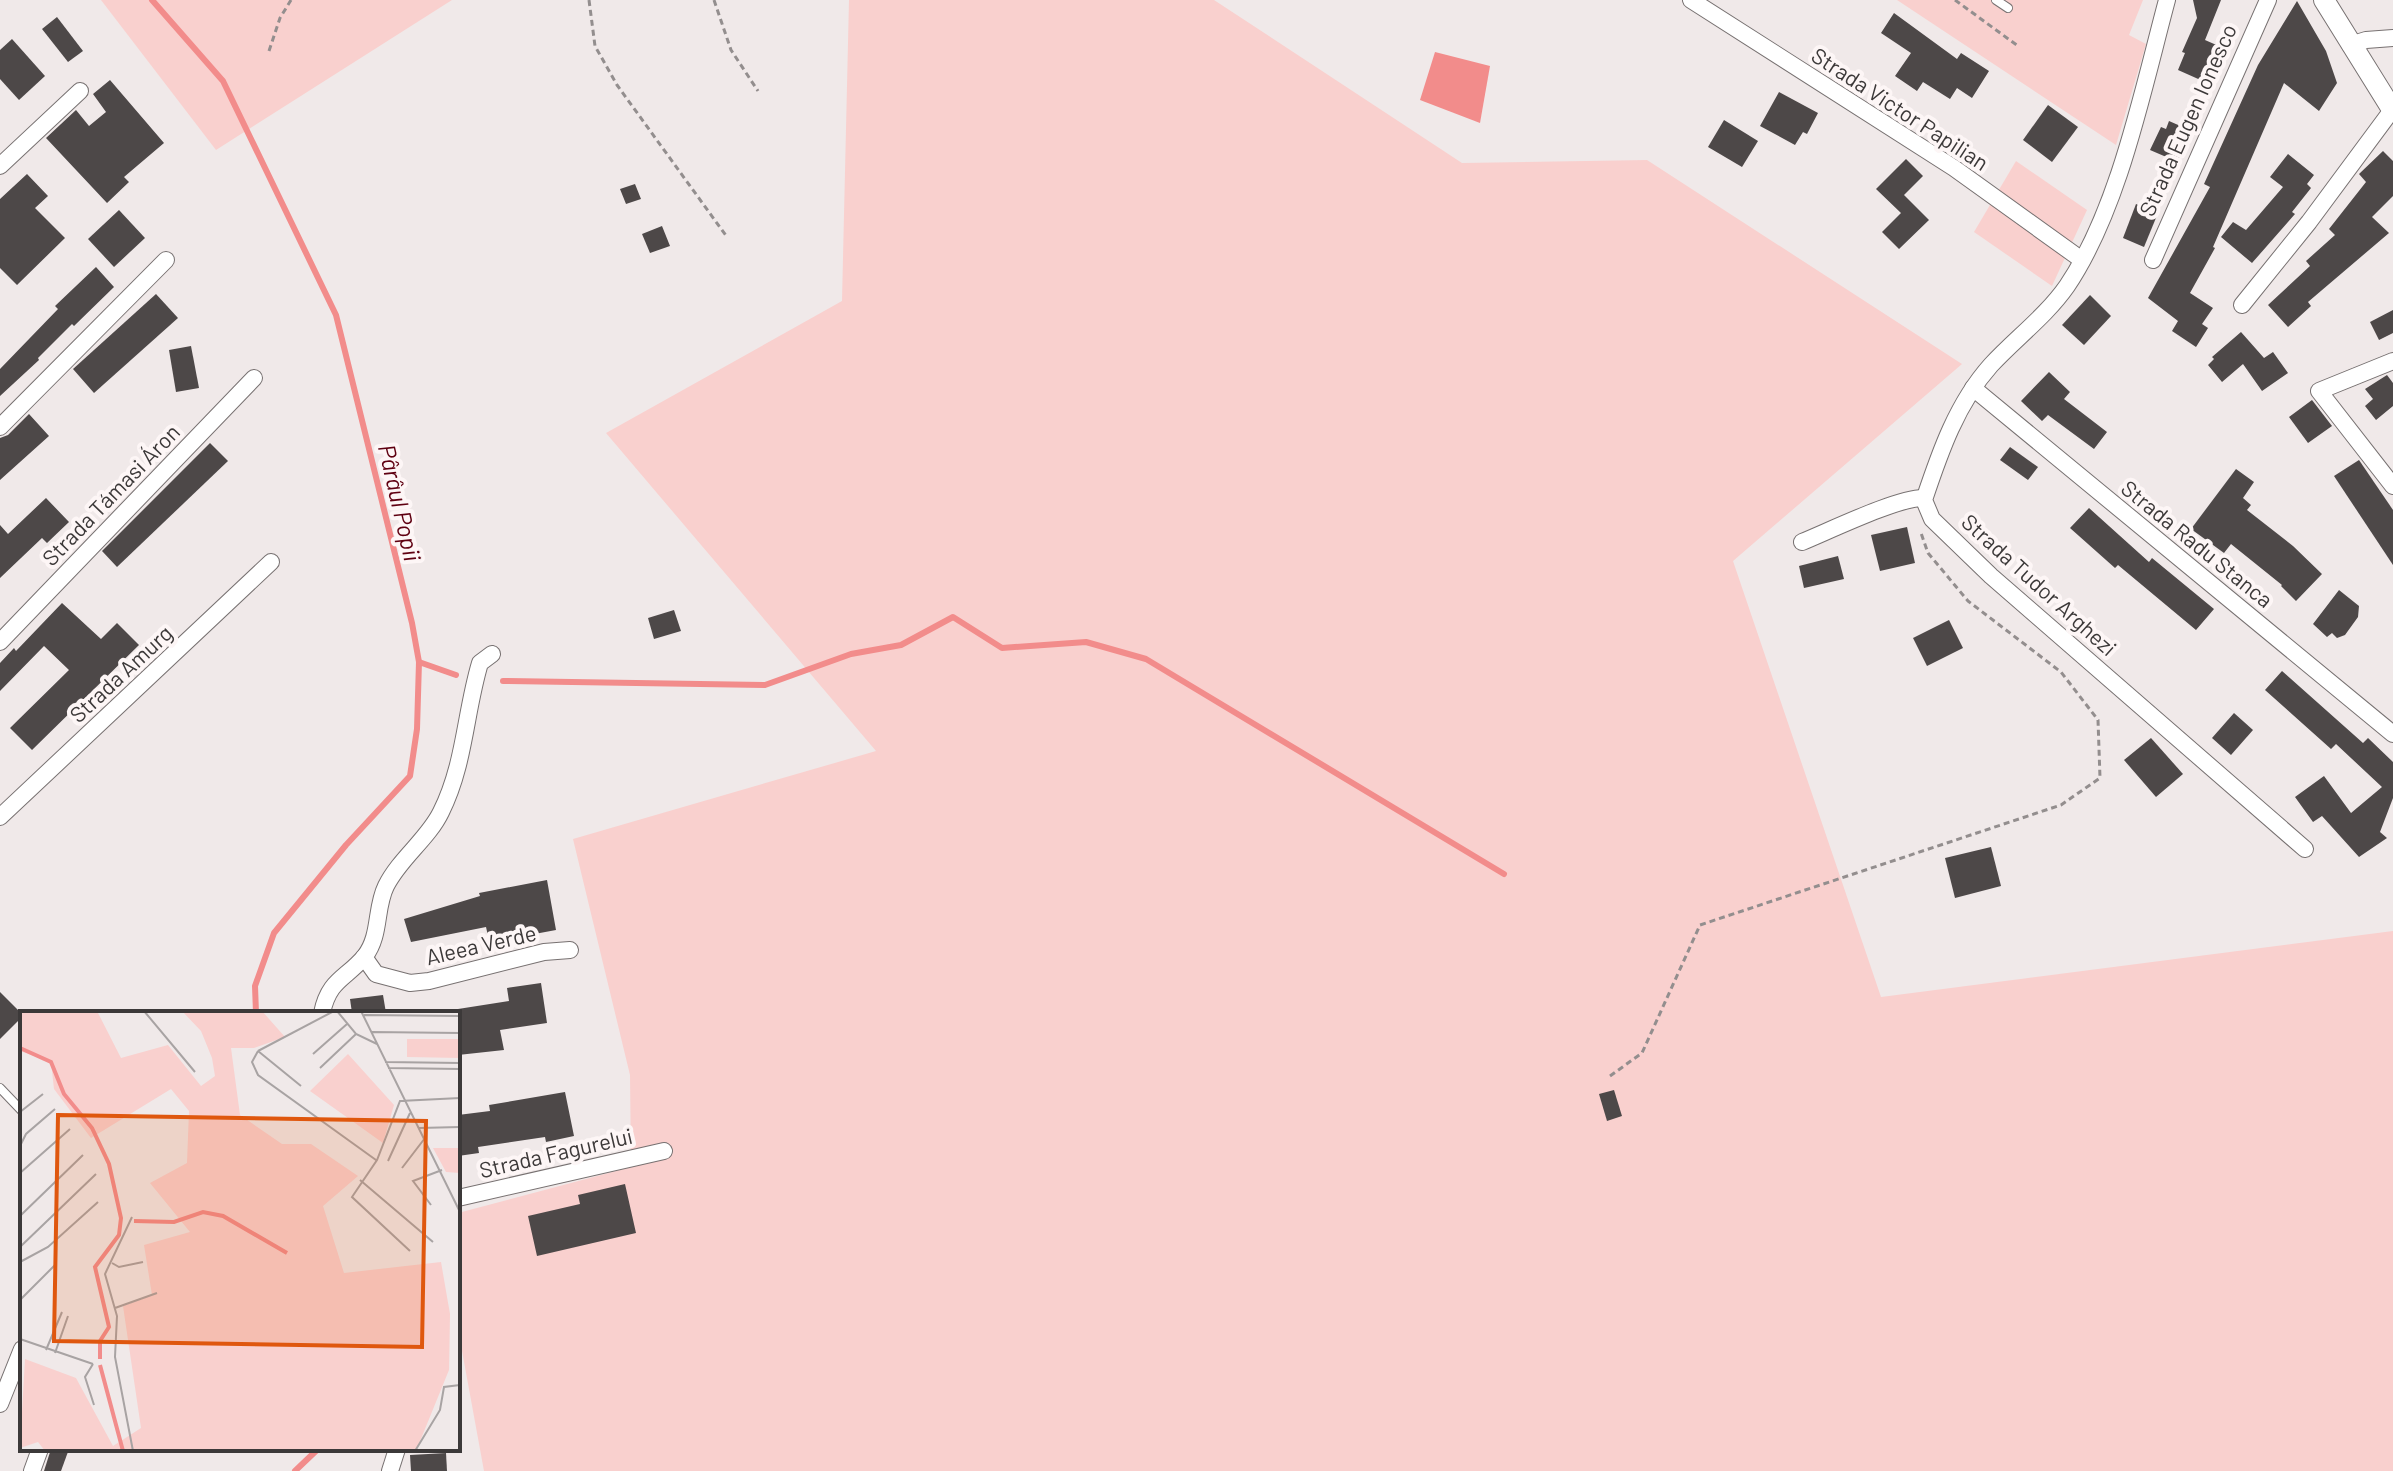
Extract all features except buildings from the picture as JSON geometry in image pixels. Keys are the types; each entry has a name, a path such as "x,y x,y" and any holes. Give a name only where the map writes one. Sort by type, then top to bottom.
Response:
{"street":[{"name":"Strada Victor Papilian","path":"1691,0 1954,168 2082,260"},
{"path":"1802,542 1872,513 1921,498 1973,388 2066,286 2082,260 2117,177 2167,0"},
{"name":"Strada Eugen Ionesco","path":"2153,260 2268,0"},
{"path":"2242,305 2393,110 2324,0"},
{"path":"2350,45 2393,38"},
{"path":"0,166 80,91"},
{"path":"0,427 166,260"},
{"path":"2393,361 2319,391 2393,486"},
{"name":"Strada Támasi Áron","path":"0,642 254,378"},
{"name":"Strada Radu Stanca","path":"1973,388 2393,734"},
{"name":"Strada Tudor Arghezi","path":"1921,498 1932,519 1991,576 2305,849"},
{"name":"Strada Amurg","path":"0,817 271,562"},
{"path":"323,1011 334,983 364,957 375,939 379,905 387,885 439,816 454,784 480,663 492,654"},
{"name":"Aleea Verde","path":"364,957 376,974 410,983 544,952 570,950"},
{"name":"Strada Fagurelui","path":"460,1198 664,1151"},
{"path":"0,1404 20,1354"},
{"path":"32,1471 39,1451"},
{"path":"390,1471 396,1451"}],"lane":[{"path":"1996,0 2008,8"},
{"path":"0,1088 20,1109"}],"path":[{"path":"269,51 280,18 291,0"},
{"path":"589,0 595,46 617,85 727,237"},
{"path":"714,0 731,50 758,91"},
{"path":"1955,0 2018,46"},
{"path":"1610,1076 1642,1053 1700,925 2061,805 2100,778 2098,720 2061,672 1968,601 1928,553 1918,525 1921,498"}],"shaded area":[{"path":"101,0 452,0 216,150"},
{"path":"849,0 1214,0 1462,163 1647,160 1962,364 1733,561 1881,997 2393,931 2393,1471 484,1471 460,1340 460,1212 631,1167 630,1075 573,839 876,751 606,433 842,301"},
{"path":"1897,0 2143,0 2129,35 2146,44 2116,145"},
{"path":"1435,52 1490,66 1480,123 1420,100"},
{"path":"2016,161 2087,210 2052,286 1974,232"}],"waterway":[{"name":"Pârâul Popii","path":"152,0 223,81 336,315 419,662 417,729 410,776 346,845 274,933 255,986 256,1011"},
{"path":"503,681 765,685 851,654 901,645 953,617 1002,648 1086,642 1146,659 1504,874"},
{"path":"419,662 456,675"},
{"name":"Pârâul Popii","path":"295,1471 316,1451"}]}
